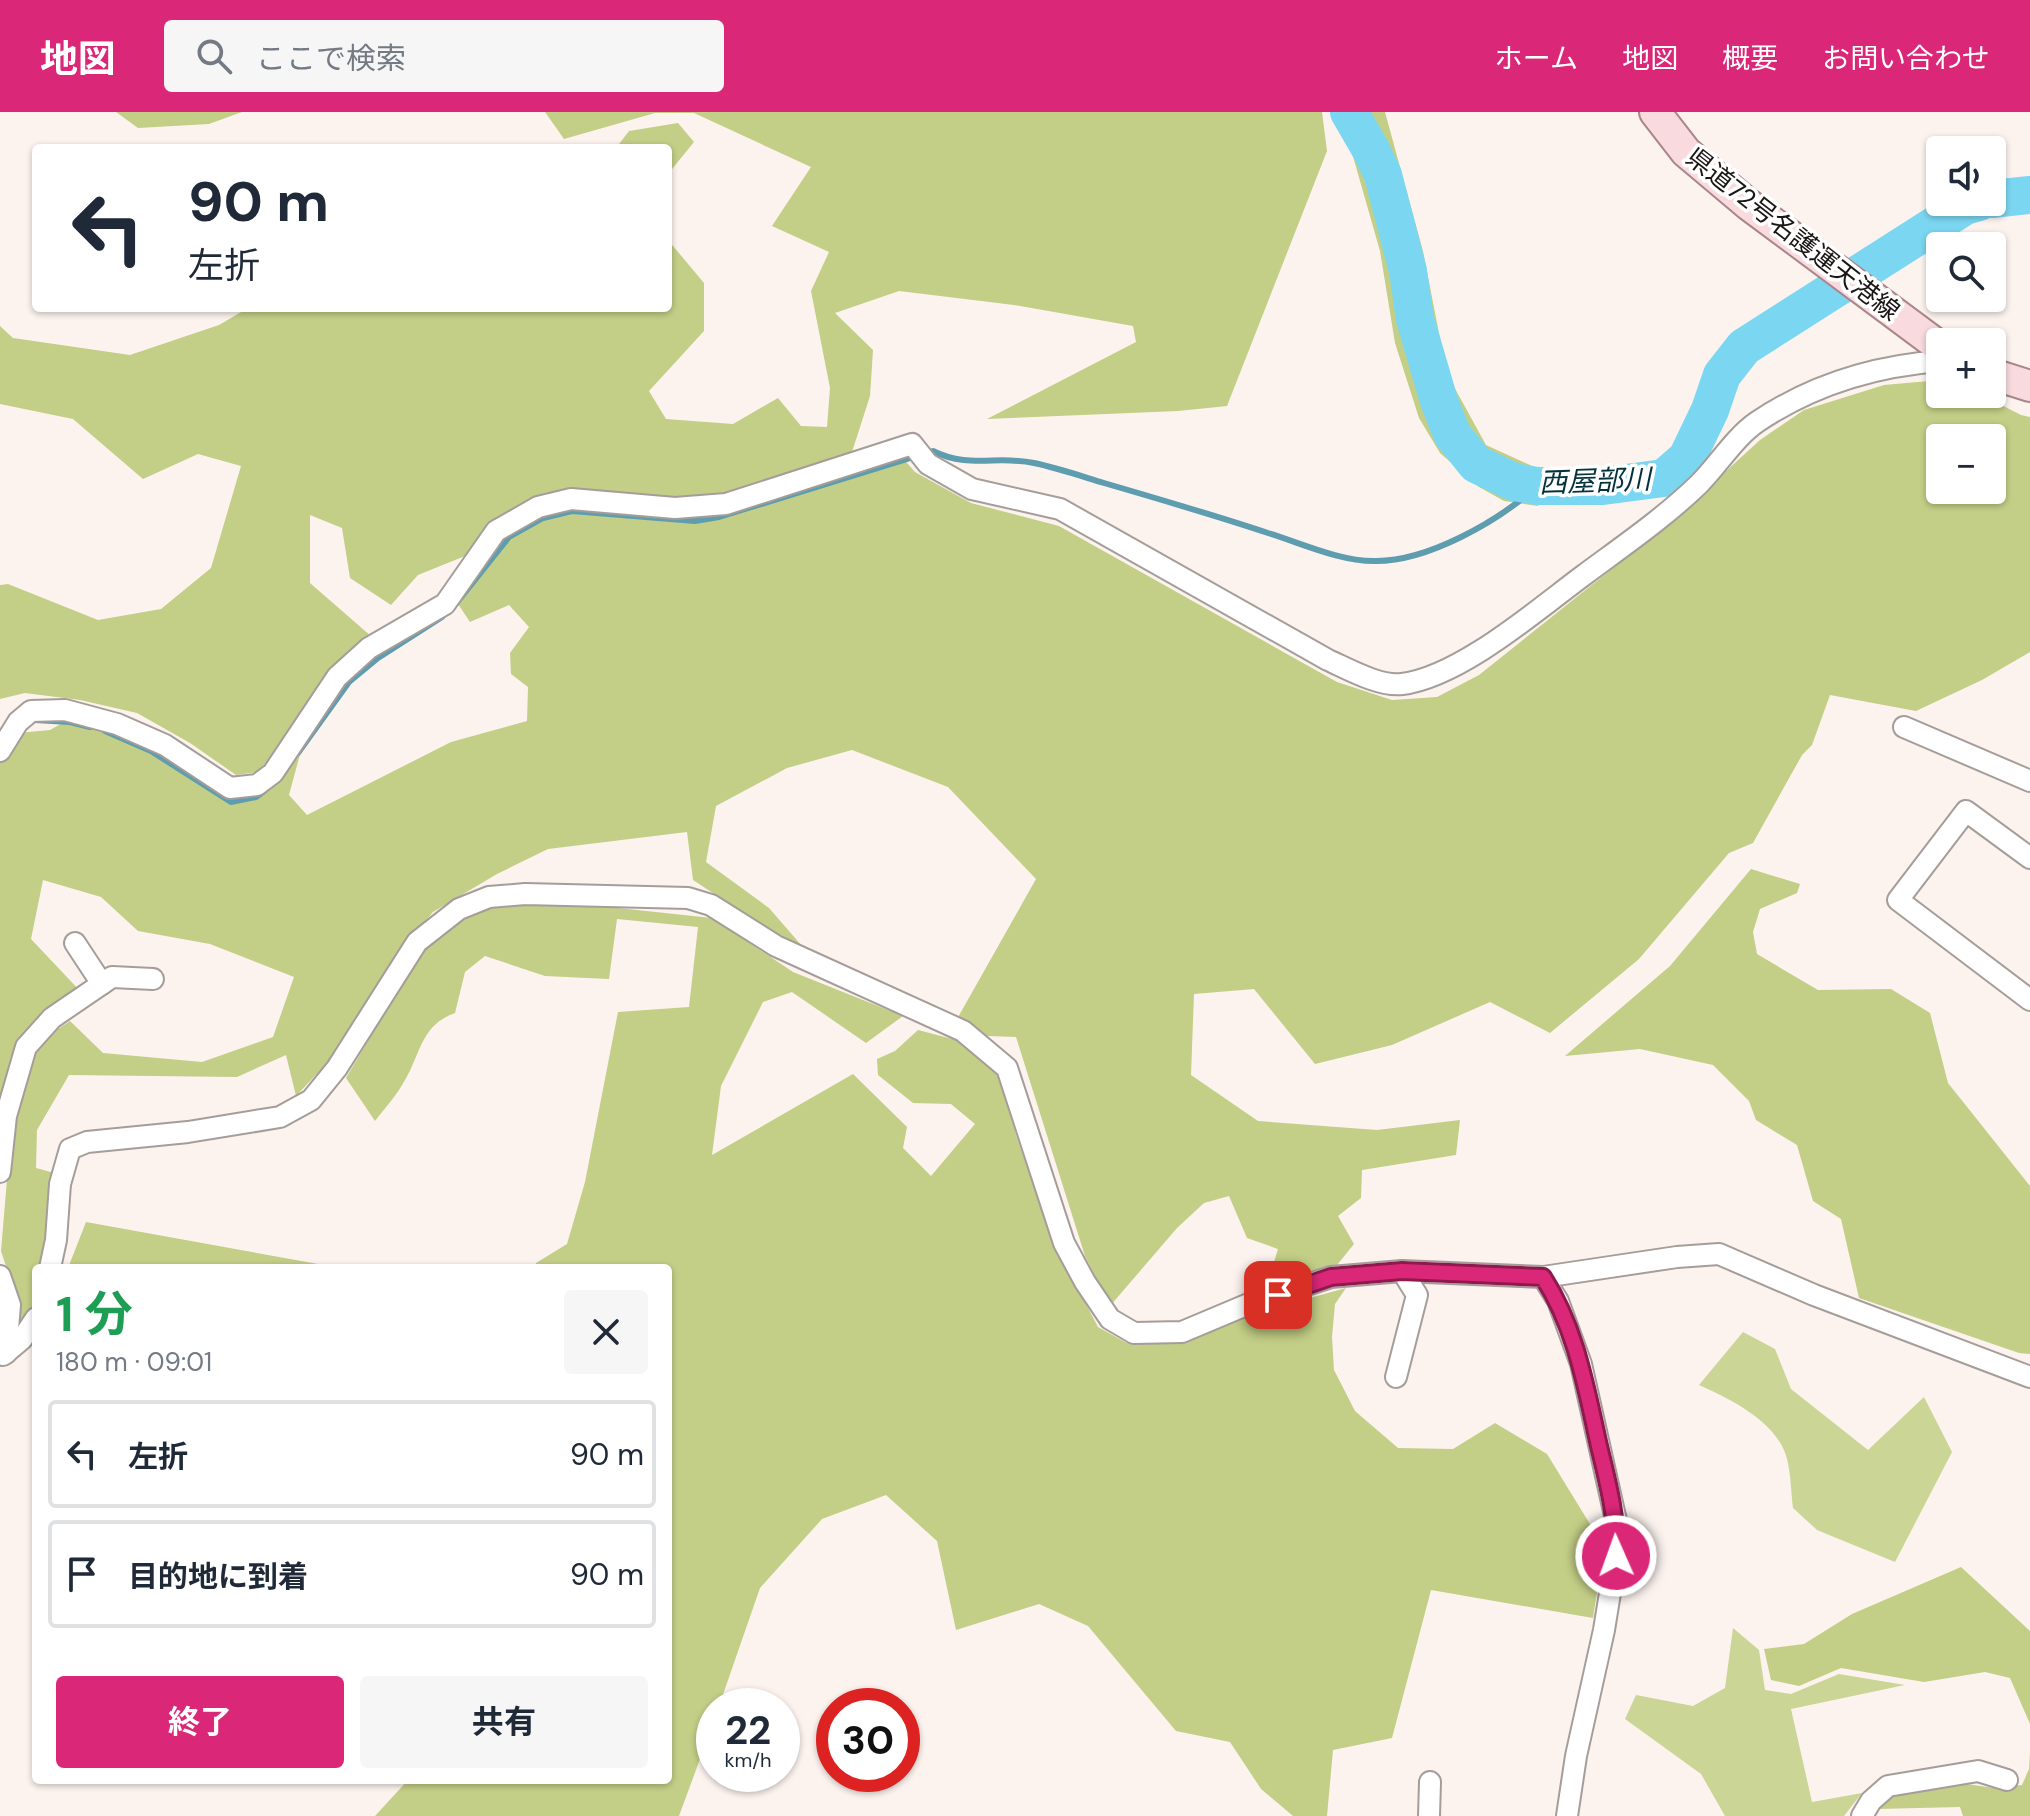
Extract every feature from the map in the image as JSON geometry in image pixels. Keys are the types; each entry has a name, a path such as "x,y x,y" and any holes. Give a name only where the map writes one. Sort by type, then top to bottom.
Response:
{"main road":[{"name":"県道72号名護運天港線","path":"1655,112 1686,152 1749,205 1926,337"},
{"path":"2006,378 2030,386"}],"street":[{"path":"0,751 18,722 31,711 65,710 117,724 165,745 230,788 257,785 273,773 337,677 369,648 445,604 496,531 538,507 571,499 675,508 726,504 912,444 928,464 972,489 1060,509 1328,660 1365,677 1401,684 1439,672 1491,645 1647,528 1698,485 1754,424 1793,400 1847,378 1897,365 1926,362"},
{"path":"1904,727 2030,781"},
{"path":"2030,858 1966,811 1898,900 2030,1000"},
{"path":"51,1264 60,1184 70,1149 87,1142 188,1132 280,1117 311,1100 337,1068 417,942 459,909 489,897 525,894 688,898 711,905 776,946 963,1031 1007,1068 1064,1243 1110,1319 1134,1333 1182,1332 1251,1303 1331,1277 1402,1271 1543,1277 1677,1257 1719,1254 1814,1295 2030,1377"},
{"path":"75,943 102,984"},
{"path":"0,1172 6,1116 26,1047 52,1018 112,977 153,979"},
{"path":"1396,1377 1417,1295 1402,1271"},
{"path":"0,1276 10,1305 3,1355"},
{"path":"1543,1277 1558,1301 1581,1364 1617,1525 1609,1600 1576,1756 1567,1816"},
{"path":"3,1355 22,1339 32,1324"},
{"path":"1862,1816 1871,1801 1888,1786 1978,1771 2007,1780"},
{"path":"1429,1816 1430,1782"}],"green space":[{"path":"116,112 242,112 209,124 138,128"},
{"path":"545,112 1322,112 1327,151 1227,406 987,419 1136,342 1133,326 1014,305 899,291 835,313 873,350 870,396 852,452 734,493 675,500 573,490 540,496 495,519 465,556 418,575 391,605 350,578 342,528 310,515 310,583 372,637 335,664 279,749 257,772 236,775 190,743 137,713 80,700 25,693 0,699 0,585 8,584 98,620 161,609 211,568 241,466 198,454 143,479 73,419 0,404 0,326 13,338 130,355 219,325 241,312 672,312 672,245 704,283 704,331 649,391 666,419 733,424 778,398 801,426 827,427 830,388 811,291 829,252 772,226 811,167 694,113 655,113 564,139"},
{"path":"1330,112 1385,112 1423,251 1447,374 1486,445 1550,474 1538,506 1504,501 1479,487 1440,453 1419,418 1395,343 1380,251 1350,146"},
{"path":"678,123 694,142 672,169 672,144 619,144 629,131"},
{"path":"1926,381 1926,408 2006,407 2030,417 2030,652 1982,680 1916,711 1830,695 1812,745 1802,755 1753,843 1729,853 1639,959 1550,1033 1490,1002 1392,1045 1315,1064 1254,989 1194,994 1191,1075 1258,1121 1377,1130 1460,1120 1456,1155 1362,1170 1361,1198 1338,1216 1354,1244 1333,1270 1266,1288 1278,1249 1247,1238 1229,1196 1204,1203 1177,1228 1110,1306 1085,1256 1016,1037 987,1036 957,1019 1036,879 948,787 852,750 787,768 716,806 706,862 769,908 802,946 762,925 693,880 687,832 548,849 497,874 433,912 393,959 328,1062 296,1096 286,1055 237,1077 69,1075 37,1130 36,1168 58,1174 45,1264 32,1264 32,1310 14,1339 17,1300 1,1251 11,1132 30,1055 40,1041 70,1021 103,1053 202,1062 273,1037 294,977 210,944 138,931 101,897 43,880 31,939 81,992 52,1011 0,1108 0,761 18,733 50,730 75,716 256,791 305,736 289,795 307,815 451,742 527,721 528,687 511,674 510,653 529,627 509,605 470,622 454,598 497,535 537,514 573,506 676,513 900,455 915,472 971,503 1059,526 1337,682 1392,700 1437,697 1479,675 1668,524 1760,440 1804,410 1884,385"},
{"path":"1751,869 1800,884 1797,893 1760,909 1753,932 1757,954 1818,990 1891,989 1930,1013 1948,1083 2030,1186 2030,1354 2019,1353 1859,1298 1841,1219 1813,1201 1797,1145 1756,1120 1749,1101 1713,1065 1640,1049 1565,1056 1670,966"},
{"path":"495,903 590,905 712,918 793,972 903,1016 866,1043 792,992 763,1002 721,1086 712,1155 853,1074 907,1127 903,1148 931,1176 975,1124 951,1104 913,1103 878,1075 877,1059 895,1051 918,1030 960,1041 999,1077 1054,1243 1098,1327 1127,1343 1178,1340 1230,1320 1346,1288 1335,1304 1332,1337 1334,1370 1355,1411 1398,1448 1453,1449 1495,1423 1547,1454 1604,1547 1593,1618 1431,1590 1392,1738 1333,1750 1327,1816 1293,1816 1261,1789 1230,1742 1176,1731 1088,1626 1039,1604 956,1630 937,1541 886,1495 822,1519 760,1588 725,1688 696,1688 696,1770 679,1816 375,1816 404,1784 672,1784 672,1264 536,1264 567,1244 585,1182 618,1012 689,1007 698,927 617,919 609,979 545,976 485,956 465,972 455,1013 428,1032 402,1086 375,1121 346,1078 421,952 460,919"},
{"path":"86,1222 318,1264 70,1264"},
{"path":"1743,1332 1775,1349 1791,1389 1868,1450 1924,1397 1952,1452 1895,1562 1817,1530 1793,1508 1787,1459 1774,1434 1751,1413 1699,1385"},
{"path":"1961,1567 2030,1631 2030,1724 2010,1678 1985,1672 1924,1682 1841,1668 1799,1686 1771,1680 1764,1649 1804,1644 1852,1614"},
{"path":"1733,1628 1759,1650 1765,1690 1791,1694 1839,1674 1905,1685 1791,1709 1812,1802 1862,1793 1844,1816 1725,1816 1701,1774 1625,1719 1636,1695 1693,1706 1725,1688"},
{"path":"2030,1752 2030,1816 1963,1816 1960,1807 1877,1809 1892,1794 1960,1783 1994,1788 2022,1785 2029,1769"}],"waterway":[{"name":"西屋部川","path":"1349,112 1383,175 1408,271 1415,319 1452,434 1476,464 1514,482 1537,486 1603,486 1664,478 1687,458 1710,410 1722,375 1744,347 1949,216"},
{"name":"西屋部川","path":"2006,198 2030,195"},
{"path":"451,610 509,537 543,518 572,511 695,521 719,517 933,451 971,461 1021,461 1043,465 1207,513 1334,555 1374,561 1416,555 1461,537 1503,513 1537,486"},
{"path":"298,753 349,682 378,658 442,617"},
{"path":"35,720 70,722 90,727"},
{"path":"105,731 151,751 231,802 256,797 264,791"}],"route":[{"path":"1278,1295 1331,1277 1402,1271 1543,1277 1558,1301 1581,1364 1617,1525 1616,1556"}]}
